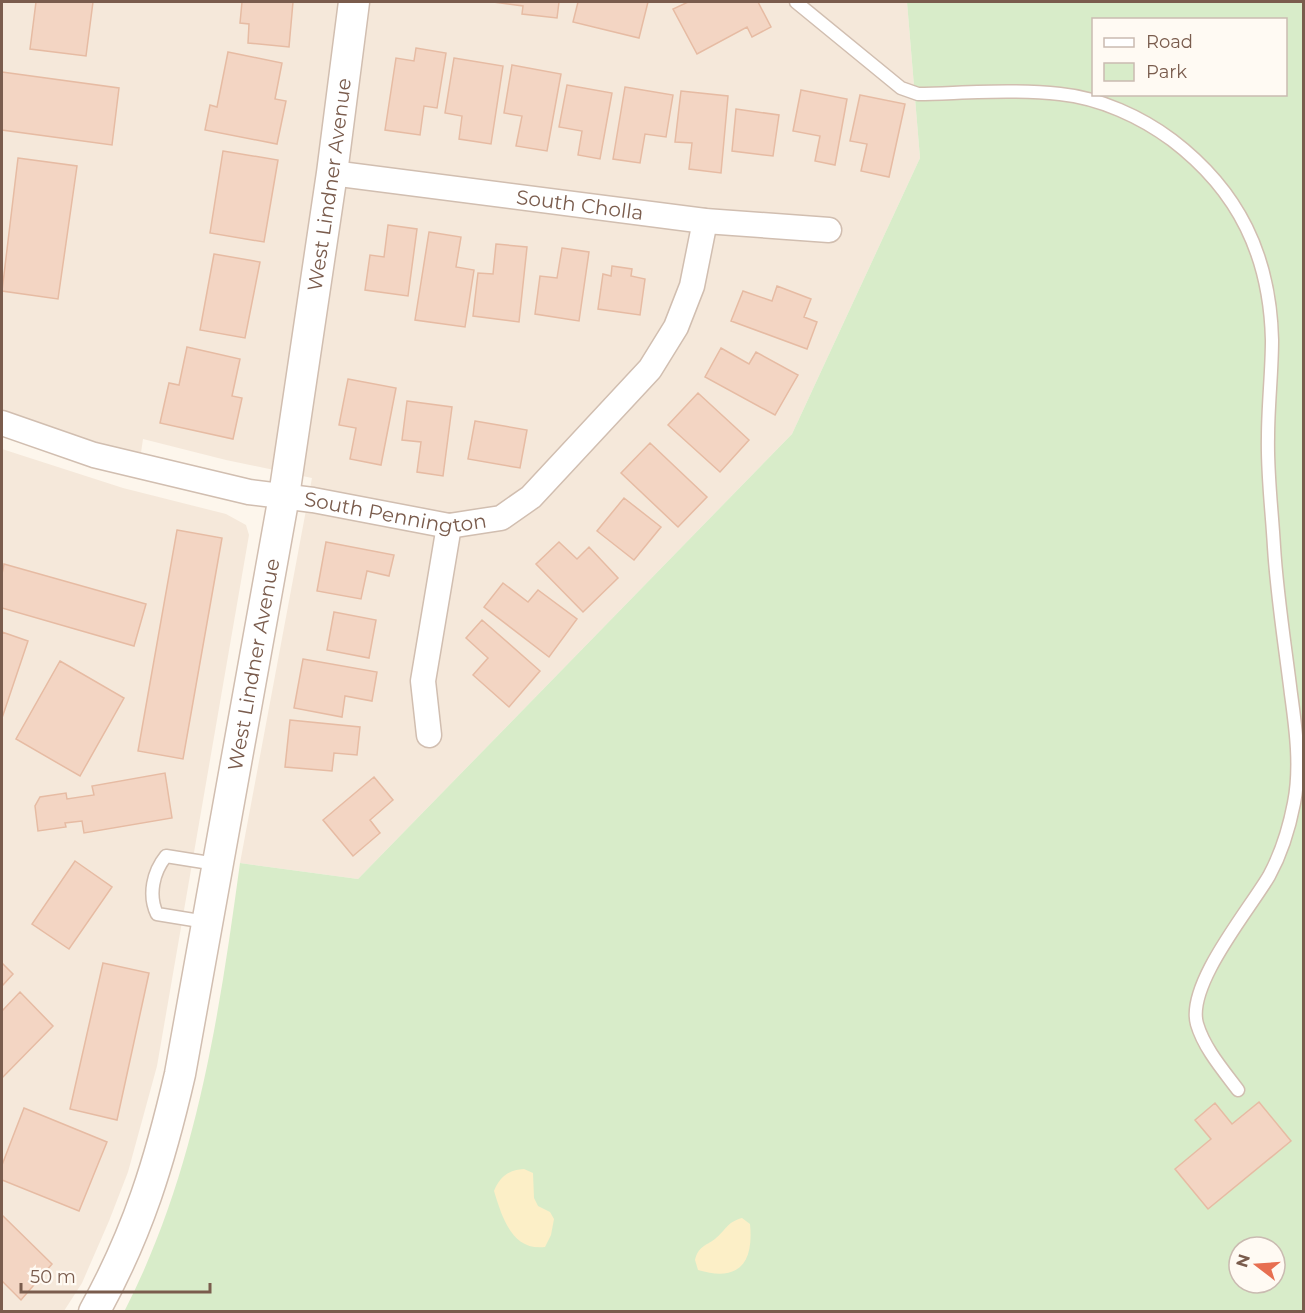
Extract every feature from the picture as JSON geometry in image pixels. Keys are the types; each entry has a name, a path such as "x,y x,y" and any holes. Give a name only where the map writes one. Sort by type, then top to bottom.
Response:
{"street":[{"name":"West Lindner Avenue","path":"94,1311 135,1231 166,1132 180,1074 284,496 332,173 354,2"},
{"name":"South Cholla","path":"332,173 705,221 829,230"},
{"name":"South Pennington","path":"2,423 94,455 249,492 284,496 450,526 501,518 531,497 650,369 676,327 692,286 705,221"},
{"path":"429,735 423,681 450,526"}],"lane":[{"path":"796,2 901,88 918,94 1060,94 1106,104 1135,117 1161,132 1197,159 1234,201 1252,238 1266,290 1272,340 1268,443 1274,550 1295,721 1298,778 1286,839 1270,875 1208,971 1198,1002 1196,1023 1213,1056 1238,1090"},
{"path":"206,922 158,914 151,902 157,868 166,856 216,864"}],"shaded area":[{"path":"2,2 907,2 920,158 792,434 358,879 240,863 312,478 143,439 139,466 2,423"},
{"path":"2,449 123,488 226,514 246,525 249,535 157,1066 128,1172 82,1283 64,1311 2,1312"}],"green space":[{"path":"907,2 1303,2 1303,1311 124,1312 149,1259 170,1204 187,1149 213,1036 240,863 358,879 792,434 920,158"}],"sand":[{"path":"524,1169 533,1173 534,1198 538,1206 550,1212 554,1219 551,1235 545,1247 524,1244 516,1238 505,1221 494,1191 499,1181 506,1175"},
{"path":"742,1218 750,1224 751,1238 746,1259 733,1271 724,1274 698,1270 695,1260 700,1249 715,1239 730,1224"}],"building":[{"path":"36,2 93,2 86,56 30,49"},
{"path":"242,2 293,2 289,47 248,43 249,24 240,23"},
{"path":"493,2 559,2 557,18 522,14 523,6"},
{"path":"578,2 648,2 639,38 573,22"},
{"path":"688,2 758,2 771,27 752,37 747,27 697,54 673,9"},
{"path":"416,48 446,53 437,108 424,106 420,135 385,130 396,58 414,61"},
{"path":"228,52 282,63 275,99 286,101 277,144 205,130 210,105 217,107"},
{"path":"454,58 503,66 491,144 459,139 462,116 445,113"},
{"path":"512,65 561,74 547,151 516,146 522,116 504,113"},
{"path":"2,72 119,88 112,145 2,130"},
{"path":"567,85 612,93 600,159 578,155 582,131 559,127"},
{"path":"625,87 673,95 666,137 645,134 640,163 613,159"},
{"path":"801,90 847,99 835,165 815,161 820,136 793,131"},
{"path":"681,91 728,96 721,173 689,169 692,143 675,142"},
{"path":"860,95 905,104 889,177 861,171 867,144 850,141"},
{"path":"736,109 779,115 773,156 732,151"},
{"path":"223,151 278,160 264,242 210,233"},
{"path":"18,158 77,166 58,299 2,291"},
{"path":"388,225 417,229 408,296 365,290 370,255 384,257"},
{"path":"429,232 461,237 456,267 474,270 465,327 415,320"},
{"path":"496,244 527,247 519,322 473,316 478,273 493,274"},
{"path":"562,248 589,252 579,321 535,314 540,276 557,278"},
{"path":"214,254 260,262 245,338 200,330"},
{"path":"612,266 632,269 631,276 645,279 640,315 598,309 603,274 611,276"},
{"path":"777,286 811,299 804,317 817,322 807,349 731,321 743,291 772,301"},
{"path":"187,347 240,359 232,396 242,398 233,439 160,423 169,383 179,385"},
{"path":"721,348 749,364 756,352 798,375 775,415 705,377"},
{"path":"348,379 396,388 381,465 350,459 356,428 339,425"},
{"path":"698,393 749,440 720,472 668,425"},
{"path":"407,401 452,407 443,476 417,472 421,442 402,440"},
{"path":"475,421 527,430 520,468 468,459"},
{"path":"650,443 707,497 678,527 621,473"},
{"path":"624,498 661,527 634,560 597,531"},
{"path":"177,530 222,538 183,759 138,751"},
{"path":"326,542 394,555 389,576 367,571 361,599 317,591"},
{"path":"559,542 577,559 589,547 618,578 583,612 536,564"},
{"path":"4,564 146,604 134,646 2,608"},
{"path":"503,583 528,602 538,590 577,619 549,657 484,607"},
{"path":"334,612 376,620 369,658 327,650"},
{"path":"482,620 540,671 509,707 473,675 488,658 466,638"},
{"path":"2,632 28,641 2,718"},
{"path":"303,659 377,672 372,701 345,696 342,717 294,708"},
{"path":"60,661 124,698 80,776 16,739"},
{"path":"290,720 360,727 357,755 334,753 332,771 285,767"},
{"path":"165,773 172,818 84,833 82,821 65,823 66,827 38,831 35,806 40,797 66,793 67,799 94,795 92,786"},
{"path":"374,777 393,800 370,820 380,833 353,856 323,820"},
{"path":"75,861 112,887 69,949 32,924"},
{"path":"2,963 13,974 2,986"},
{"path":"103,963 149,973 117,1120 70,1109"},
{"path":"20,992 53,1026 2,1078 2,1011"},
{"path":"1259,1102 1291,1141 1208,1209 1175,1169 1211,1139 1195,1120 1215,1103 1232,1124"},
{"path":"24,1108 107,1142 79,1211 2,1180 2,1165"},
{"path":"2,1215 52,1264 21,1300 2,1281"}]}
